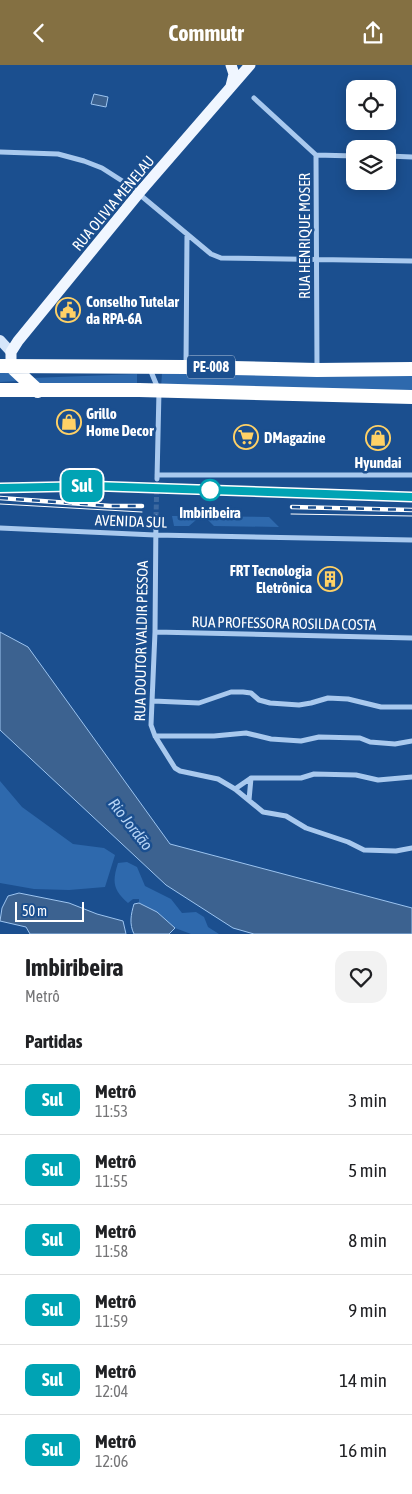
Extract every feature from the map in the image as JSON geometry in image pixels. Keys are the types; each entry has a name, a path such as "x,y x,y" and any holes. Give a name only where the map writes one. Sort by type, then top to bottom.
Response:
{"highway":[{"name":"PE-008","path":"7,361 149,367 317,370 412,369"},
{"path":"7,361 38,391"},
{"name":"PE-008","path":"0,390 159,391 412,397"}],"main road":[{"path":"230,90 234,74 231,65"},
{"name":"RUA OLIVIA MENELAU","path":"7,361 139,193 250,65"}],"street":[{"name":"RUA HENRIQUE MOSER","path":"254,98 316,155 317,370"},
{"path":"0,152 58,155 84,161 102,168 139,193 211,254 221,259 412,261"},
{"path":"316,155 346,155"},
{"path":"396,156 412,157"},
{"path":"186,367 187,234"},
{"path":"0,340 7,361"},
{"path":"149,367 159,391 157,477 412,475"},
{"name":"RUA DOUTOR VALDIR PESSOA","path":"156,517 155,632 151,725 155,736 177,770 218,779 235,789 263,811 282,815 306,827 348,842 364,850 396,851 412,848"},
{"name":"AVENIDA SUL","path":"0,528 155,535 412,540"},
{"name":"RUA PROFESSORA ROSILDA COSTA","path":"155,632 412,638"},
{"path":"152,701 200,703 231,692 243,691 251,693 259,700 270,703 299,705 328,698 348,699 382,707 412,707"},
{"path":"155,736 214,736 246,733 271,739 301,741 318,737 360,738 370,742 395,744 412,741"},
{"path":"235,789 252,778 301,777 325,773 356,775 378,780 412,777"},
{"path":"249,800 252,778"}],"shaded area":[{"path":"0,370 13,370 19,381 0,382"},
{"path":"162,373 412,374 412,392 161,388"},
{"path":"137,374 137,386 40,387 32,378"},
{"path":"172,516 269,517 279,527 214,526 208,520 196,520 189,526 174,526"},
{"path":"0,781 22,807 73,844 104,848 115,855 105,887 69,890 34,889 0,883"},
{"path":"127,862 137,867 145,886 171,899 182,913 196,912 204,917 208,927 219,934 191,934 175,928 157,912 139,903 139,899 133,899 128,903 119,894 115,885 118,863"}],"water":[{"path":"94,94 108,97 106,107 91,104"},
{"name":"Rio Jordão","path":"0,632 28,647 170,844 412,908 412,934 254,934 233,928 166,885 0,730"},
{"path":"19,893 69,903 97,914 123,921 126,934 30,934 26,927 0,921 2,908 8,896"},
{"path":"139,903 157,912 175,928 169,934 134,934 131,927 131,915 134,904"}],"tunnel":[{"path":"156,517 157,479"}],"tram line":[{"path":"0,504 142,512"},
{"path":"291,514 412,516"}],"railway":[{"path":"0,488 94,486 143,488"},
{"path":"291,493 412,497"},
{"path":"0,498 111,506 142,506"},
{"path":"292,507 412,510"}],"metro line":[{"name":"Sul","path":"0,488 94,486 412,497"}],"place":[{"name":"Conselho Tutelar da RPA-6A","path":"68,310"},
{"name":"Grillo Home Decor","path":"69,422"},
{"name":"DMagazine","path":"246,437"},
{"name":"Hyundai","path":"378,438"},
{"name":"Imbiribeira","path":"210,490"},
{"name":"FRT Tecnologia Eletrônica","path":"330,579"}]}
